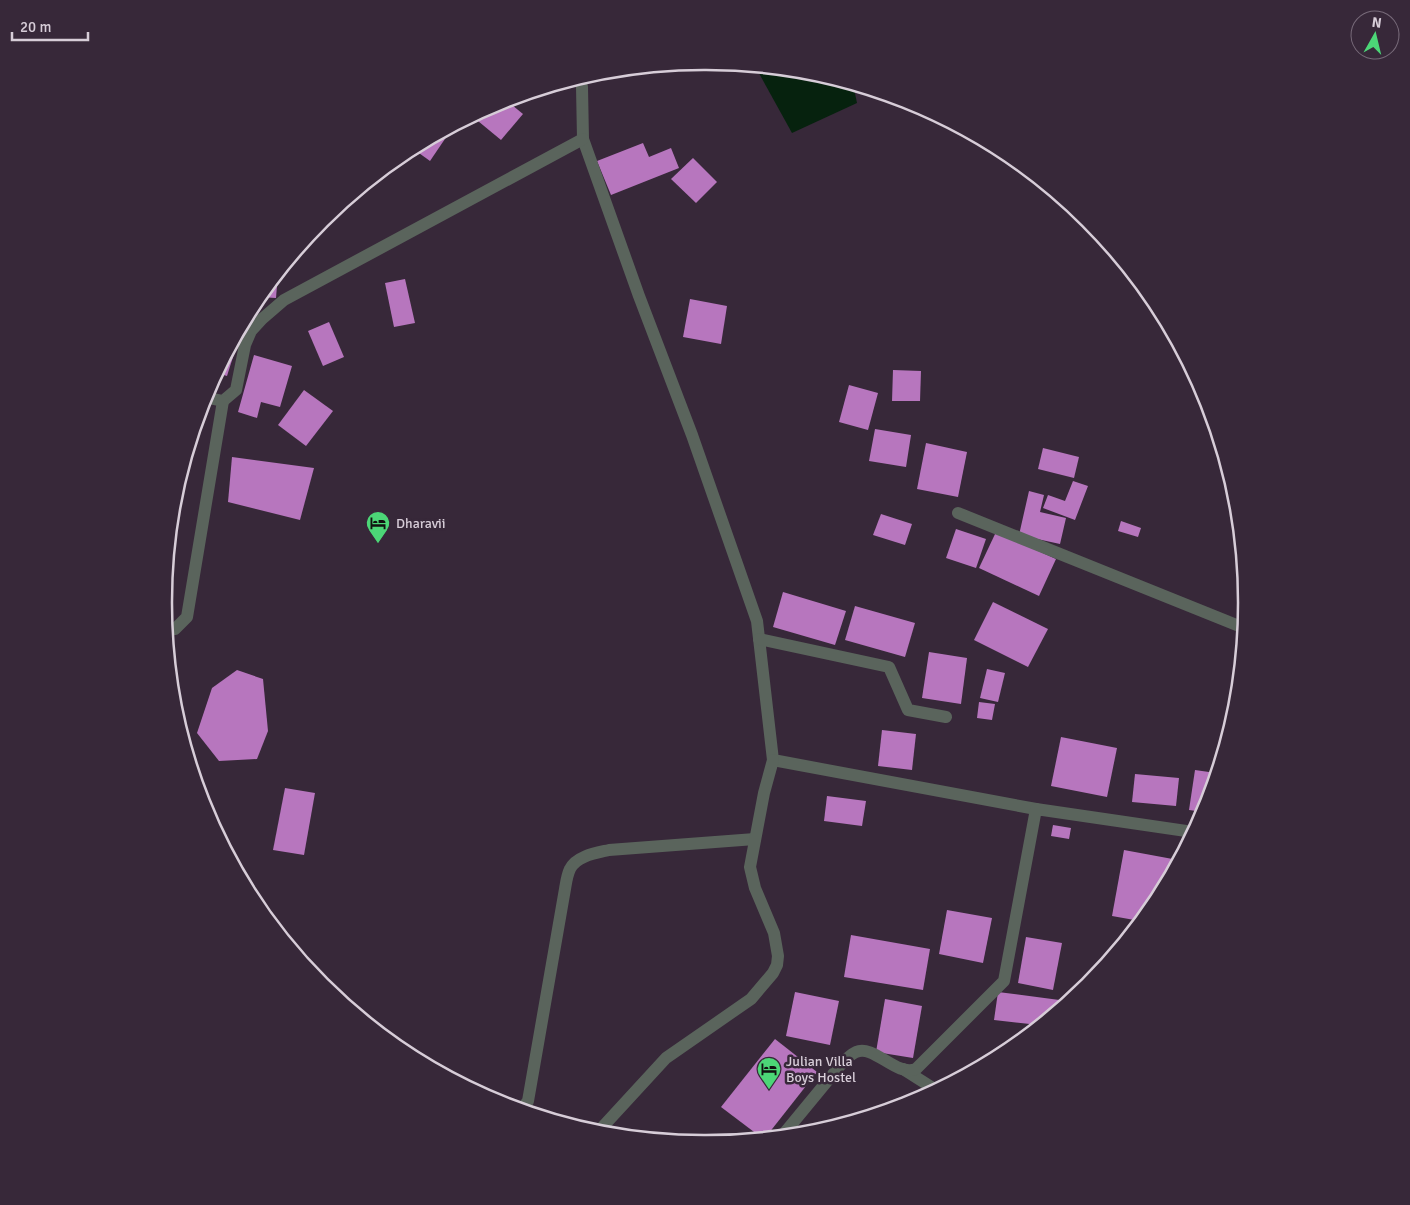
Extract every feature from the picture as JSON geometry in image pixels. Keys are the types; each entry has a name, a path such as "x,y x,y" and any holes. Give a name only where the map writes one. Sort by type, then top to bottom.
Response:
{"street":[{"path":"581,85 583,139 639,296 692,435 757,621 773,760 764,792 750,866 755,888 770,919 778,956 773,973 751,999 666,1058 604,1125"},
{"path":"174,629 187,617 223,401 236,390 245,345 252,331 262,318 284,300 583,139"},
{"path":"213,399 223,401"},
{"path":"958,513 1237,625"},
{"path":"759,639 888,667 908,710 946,717"},
{"path":"773,760 1036,809 1186,831"},
{"path":"903,1069 916,1069 1004,981 1036,809"},
{"path":"526,1104 528,1101 564,889 570,869 574,863 595,853 609,850 755,839"},
{"path":"789,1128 843,1062 857,1052 867,1051 903,1069 929,1085"}],"shaded area":[{"path":"759,73 809,80 855,92 857,103 792,133"}],"building":[{"path":"513,106 523,114 501,140 478,121"},
{"path":"446,137 430,161 419,153"},
{"path":"643,143 649,157 671,148 679,168 611,195 597,161"},
{"path":"693,158 717,182 696,203 671,179"},
{"path":"405,279 415,323 394,327 385,283"},
{"path":"277,286 276,298 269,298"},
{"path":"690,299 727,306 721,344 683,337"},
{"path":"329,322 344,357 323,366 308,331"},
{"path":"234,355 227,376 224,375"},
{"path":"254,355 292,366 280,407 261,402 257,418 238,412"},
{"path":"893,370 921,371 920,401 892,401"},
{"path":"849,385 878,393 868,430 839,422"},
{"path":"304,390 333,411 306,446 278,425"},
{"path":"875,429 911,435 906,467 869,461"},
{"path":"926,443 967,452 958,497 917,489"},
{"path":"1043,448 1079,457 1074,478 1038,469"},
{"path":"232,457 314,468 300,520 228,502"},
{"path":"1073,481 1088,486 1075,520 1043,508 1048,495 1065,501"},
{"path":"1029,491 1044,495 1040,512 1066,518 1060,544 1019,535"},
{"path":"881,514 912,524 905,545 873,535"},
{"path":"1121,521 1141,528 1138,537 1118,531"},
{"path":"956,529 986,539 976,568 946,558"},
{"path":"996,532 1056,559 1039,596 979,568"},
{"path":"783,592 846,611 835,645 773,627"},
{"path":"993,602 1048,629 1028,667 974,640"},
{"path":"855,606 915,623 905,657 845,640"},
{"path":"929,652 967,658 961,704 922,698"},
{"path":"987,669 1005,673 998,702 980,698"},
{"path":"237,670 263,679 268,731 257,759 219,761 197,733 212,688"},
{"path":"979,702 995,704 992,720 977,718"},
{"path":"882,730 916,734 912,770 878,766"},
{"path":"1061,737 1117,748 1107,797 1051,786"},
{"path":"1195,770 1210,772 1195,811 1189,810"},
{"path":"1135,774 1179,778 1176,806 1132,802"},
{"path":"285,788 315,793 304,855 273,850"},
{"path":"827,796 866,801 862,826 824,821"},
{"path":"1053,825 1071,828 1069,839 1051,836"},
{"path":"1124,850 1172,859 1132,920 1112,916"},
{"path":"947,910 992,918 983,963 939,954"},
{"path":"851,935 930,949 923,990 844,977"},
{"path":"1026,937 1062,943 1053,990 1018,983"},
{"path":"795,992 839,1001 830,1045 786,1036"},
{"path":"998,992 1059,1000 1030,1024 994,1020"},
{"path":"885,999 922,1006 913,1058 876,1052"},
{"name":"Julian Villa Boys Hostel","path":"775,1039 817,1072 771,1130 755,1132 721,1107"}],"place":[{"name":"Dharavii","path":"378,544"},
{"name":"Julian Villa Boys Hostel","path":"769,1090"}]}
